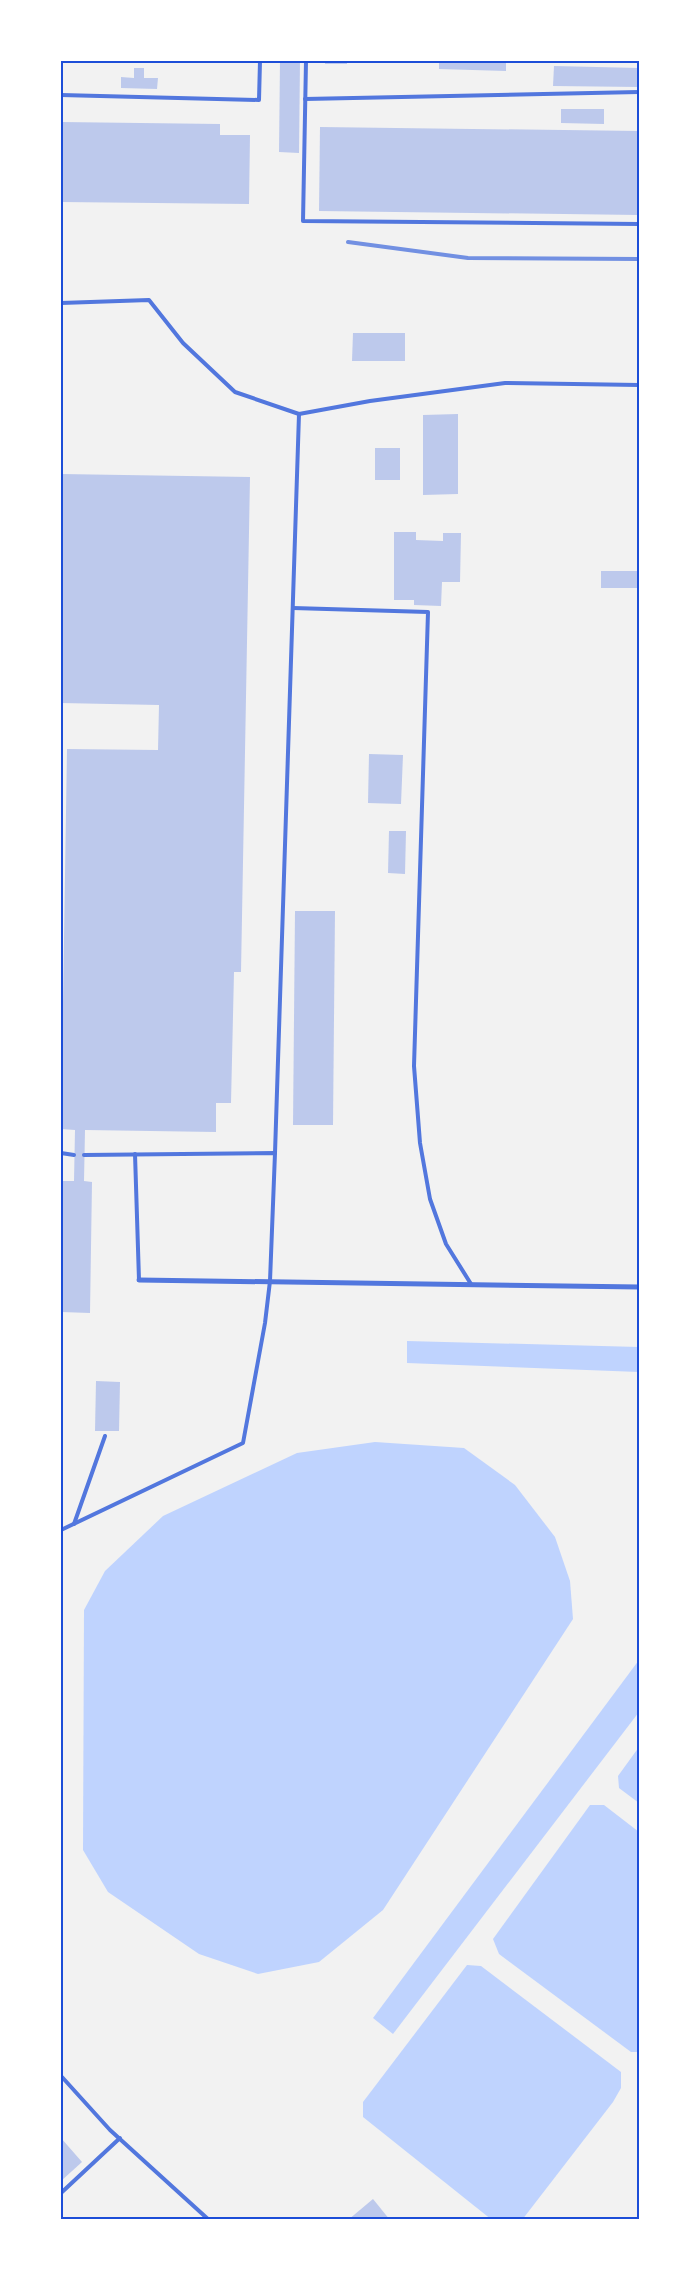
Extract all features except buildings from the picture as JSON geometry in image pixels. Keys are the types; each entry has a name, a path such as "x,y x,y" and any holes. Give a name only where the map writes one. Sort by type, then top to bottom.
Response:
{"street":[{"path":"139,1280 639,1287"}],"lane":[{"path":"61,95 258,100 260,61"},
{"path":"306,61 303,221 639,224"},
{"path":"305,99 639,92"},
{"path":"61,303 149,300 183,343 235,392 299,414 370,401 505,383 639,385"},
{"path":"61,1530 243,1443 265,1323 270,1281 299,414"},
{"path":"293,608 428,612 414,1066 420,1143 430,1199 446,1244 471,1284"},
{"path":"61,1153 74,1155"},
{"path":"135,1154 139,1280"},
{"path":"84,1155 275,1154"},
{"path":"74,1524 105,1436"},
{"path":"61,2066 62,2078 120,2138 210,2220"},
{"path":"61,2193 120,2138"}],"water":[{"path":"407,1341 639,1347 639,1372 407,1363"},
{"path":"375,1442 464,1448 515,1485 555,1537 570,1581 573,1619 383,1910 319,1962 258,1974 199,1954 108,1892 83,1850 84,1610 105,1571 163,1516 297,1453"},
{"path":"639,1660 639,1712 393,2034 373,2018"},
{"path":"639,1747 639,1803 619,1788 618,1776"},
{"path":"590,1805 604,1805 639,1832 639,2052 631,2052 499,1954 493,1939"},
{"path":"467,1965 481,1966 621,2072 621,2088 613,2102 522,2220 492,2220 363,2117 363,2102"}],"railway":[{"path":"348,242 468,258 639,259"}]}
